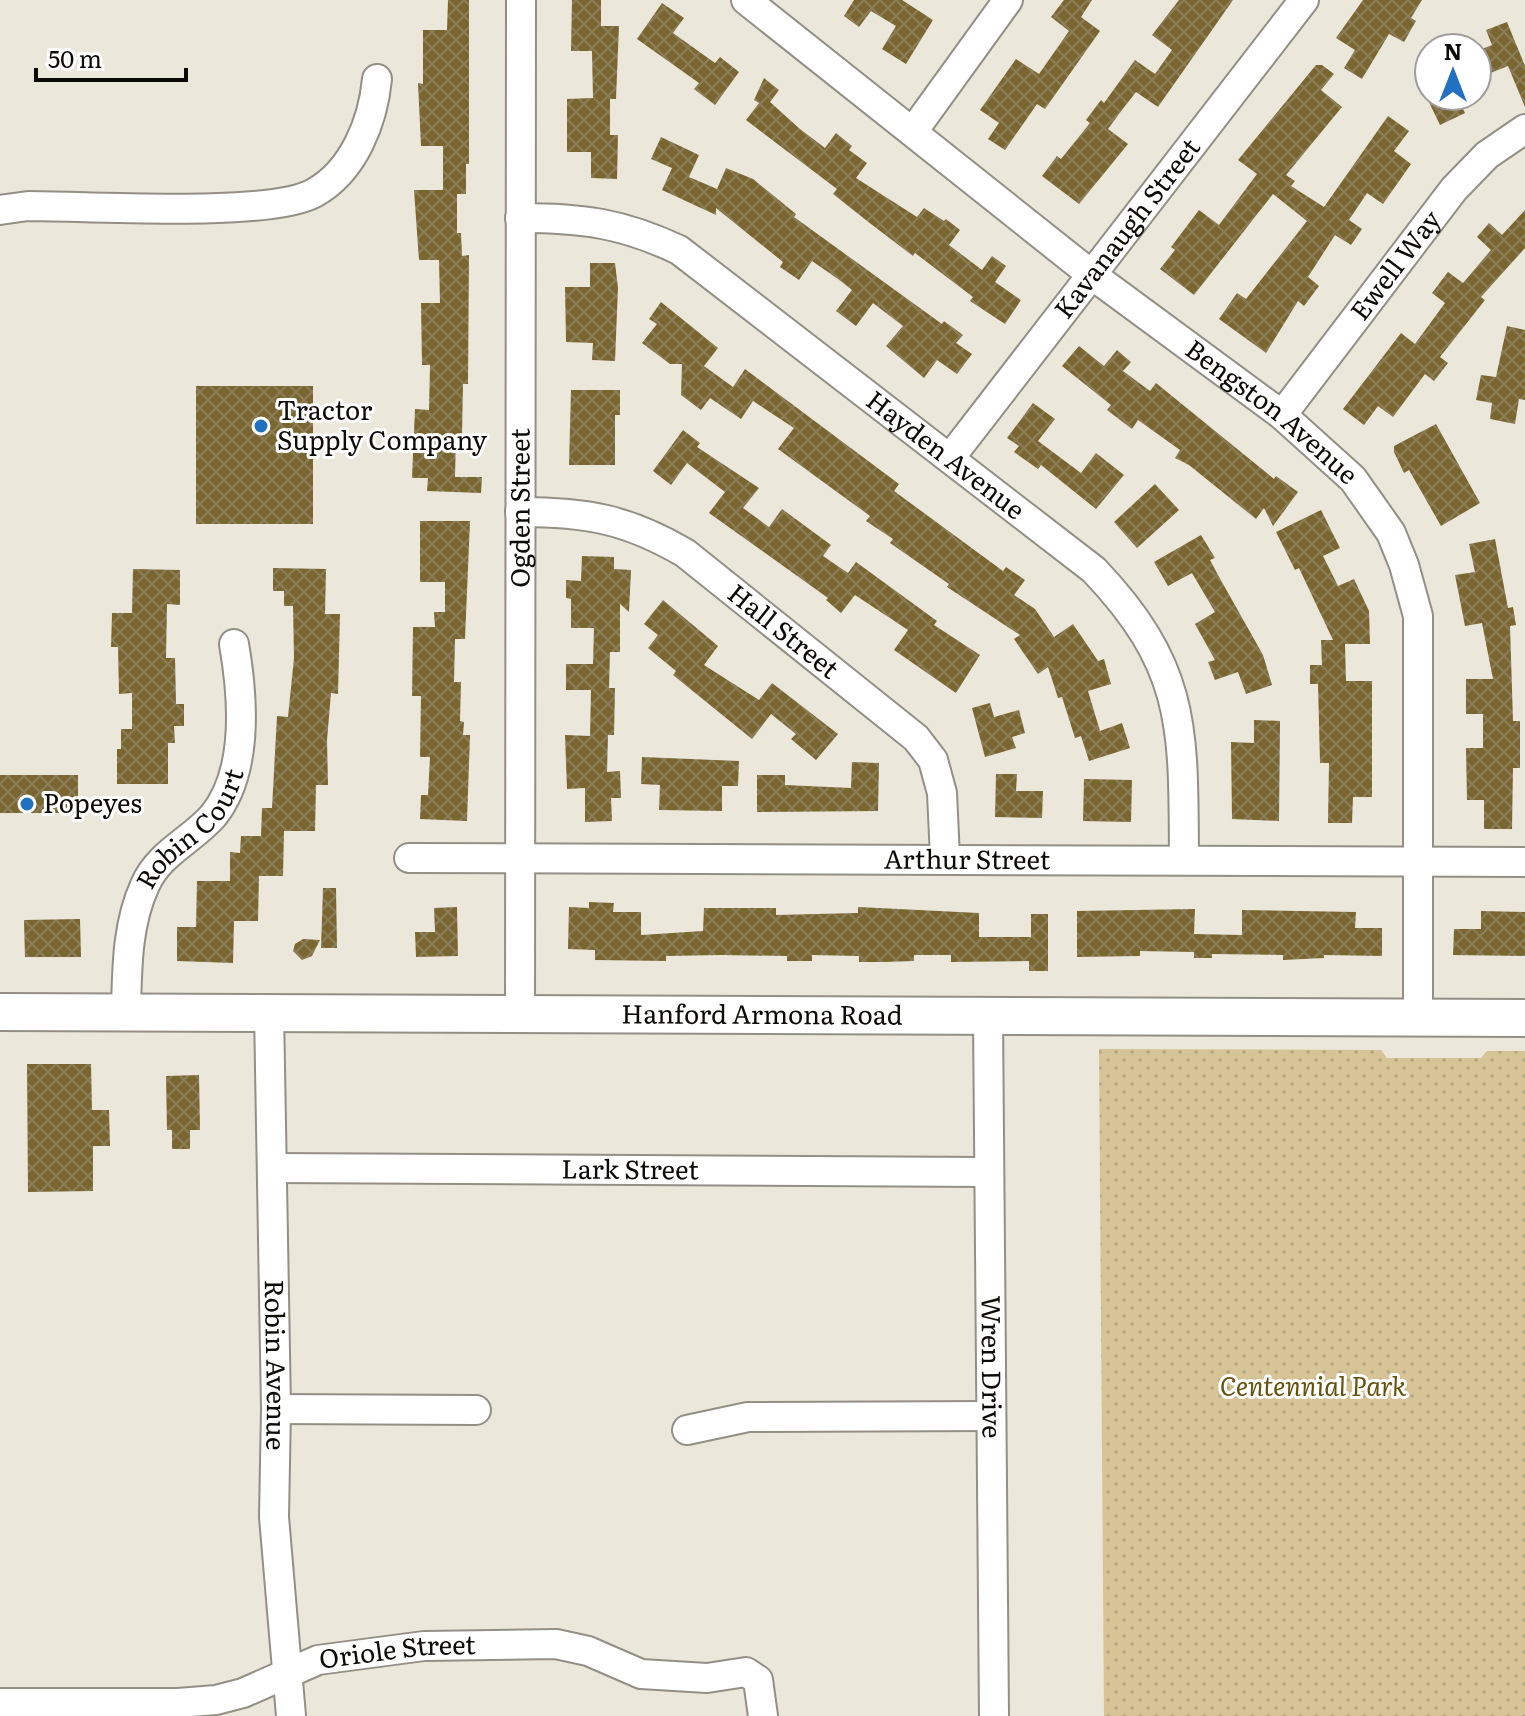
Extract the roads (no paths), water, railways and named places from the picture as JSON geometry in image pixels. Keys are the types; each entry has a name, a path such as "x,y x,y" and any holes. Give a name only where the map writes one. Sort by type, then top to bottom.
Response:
{"main road":[{"name":"Hanford Armona Road","path":"0,1012 1525,1018"}],"street":[{"name":"Ogden Street","path":"520,1016 521,0"},
{"path":"914,130 1008,0"},
{"name":"Kavanaugh Street","path":"950,458 1304,0"},
{"name":"Bengston Avenue","path":"751,1 1092,275 1282,415 1353,479 1371,500 1404,565 1418,616 1418,1018"},
{"path":"0,210 28,206 254,207 314,193 334,177 360,142 375,100 377,79"},
{"name":"Ewell Way","path":"1282,415 1454,189 1487,155 1525,129"},
{"name":"Hayden Avenue","path":"520,218 606,222 643,233 679,250 1094,570 1142,629 1165,671 1178,712 1183,748 1184,859"},
{"name":"Hall Street","path":"520,512 576,512 622,522 652,534 685,553 893,718 933,760 942,793 945,858"},
{"name":"Robin Court","path":"126,1011 129,942 146,883 159,862 212,816 232,779 240,679 234,644"},
{"name":"Arthur Street","path":"409,858 1525,862"},
{"name":"Robin Avenue","path":"269,1011 276,1409 275,1544 291,1716"},
{"name":"Wren Drive","path":"988,1017 994,1716"},
{"name":"Lark Street","path":"272,1168 987,1172"},
{"path":"276,1409 476,1410"},
{"path":"687,1430 748,1417 991,1416"},
{"name":"Oriole Street","path":"0,1703 60,1709 199,1702 243,1693 288,1670 335,1656 384,1649 556,1644 588,1651 641,1674 707,1678 746,1672 758,1680 763,1716"}],"place":[{"name":"Tractor Supply Company","path":"261,426"},
{"name":"Popeyes","path":"27,804"}],"park label":[{"name":"Centennial Park","path":"1313,1387"}]}
